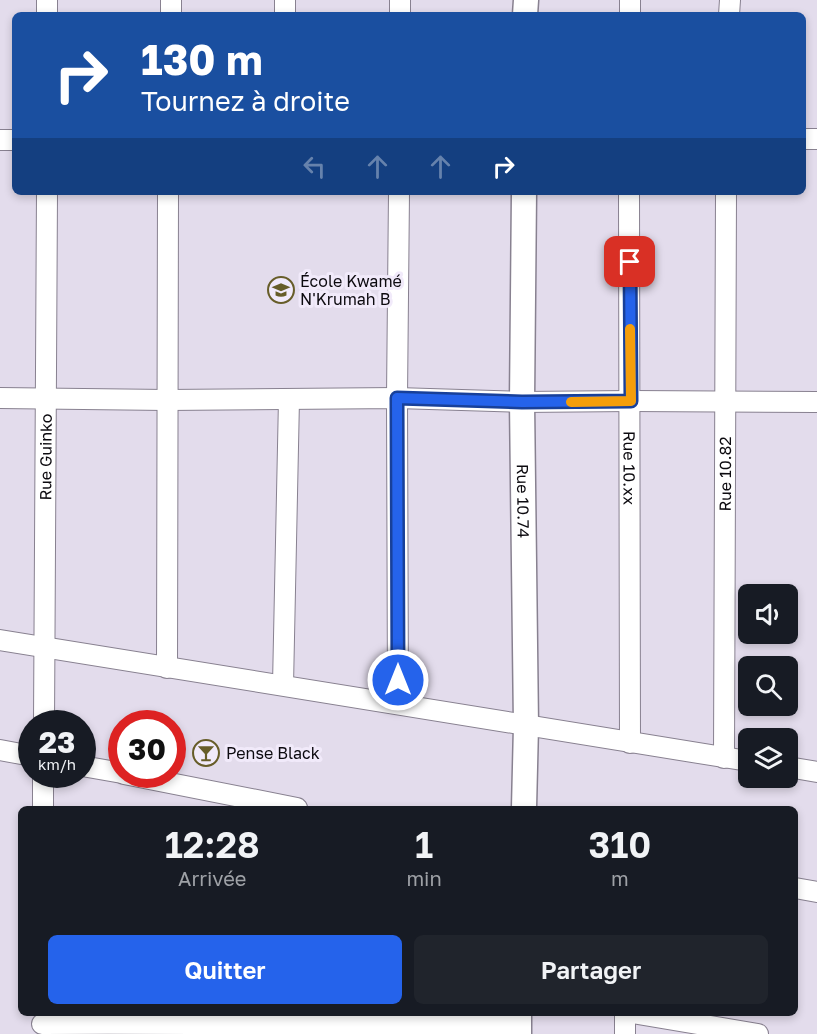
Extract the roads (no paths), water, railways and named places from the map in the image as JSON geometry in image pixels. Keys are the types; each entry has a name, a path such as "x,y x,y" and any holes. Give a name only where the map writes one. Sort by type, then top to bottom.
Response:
{"main road":[{"name":"Rue 10.74","path":"524,195 522,402 526,726 524,806"}],"street":[{"name":"Rue Guinko","path":"44,710 46,195"},
{"path":"167,668 168,195"},
{"path":"398,703 399,195"},
{"name":"Rue 10.xx","path":"629,195 630,743"},
{"name":"Rue 10.82","path":"724,758 726,195"},
{"path":"0,398 166,400 397,398 522,402 817,402"},
{"path":"283,685 289,399"},
{"path":"0,640 738,760"},
{"path":"0,750 18,753"},
{"path":"798,769 817,772"},
{"path":"186,786 287,806"},
{"path":"43,806 44,788"},
{"path":"798,889 817,892"},
{"path":"625,1016 625,1034"},
{"path":"646,1016 720,1030 759,1034"},
{"path":"42,1024 165,1029 277,1029 344,1019 398,1030 519,1023"}],"place":[{"name":"École Kwamé N'Krumah B","path":"281,290"},
{"name":"Pense Black","path":"206,753"}]}
